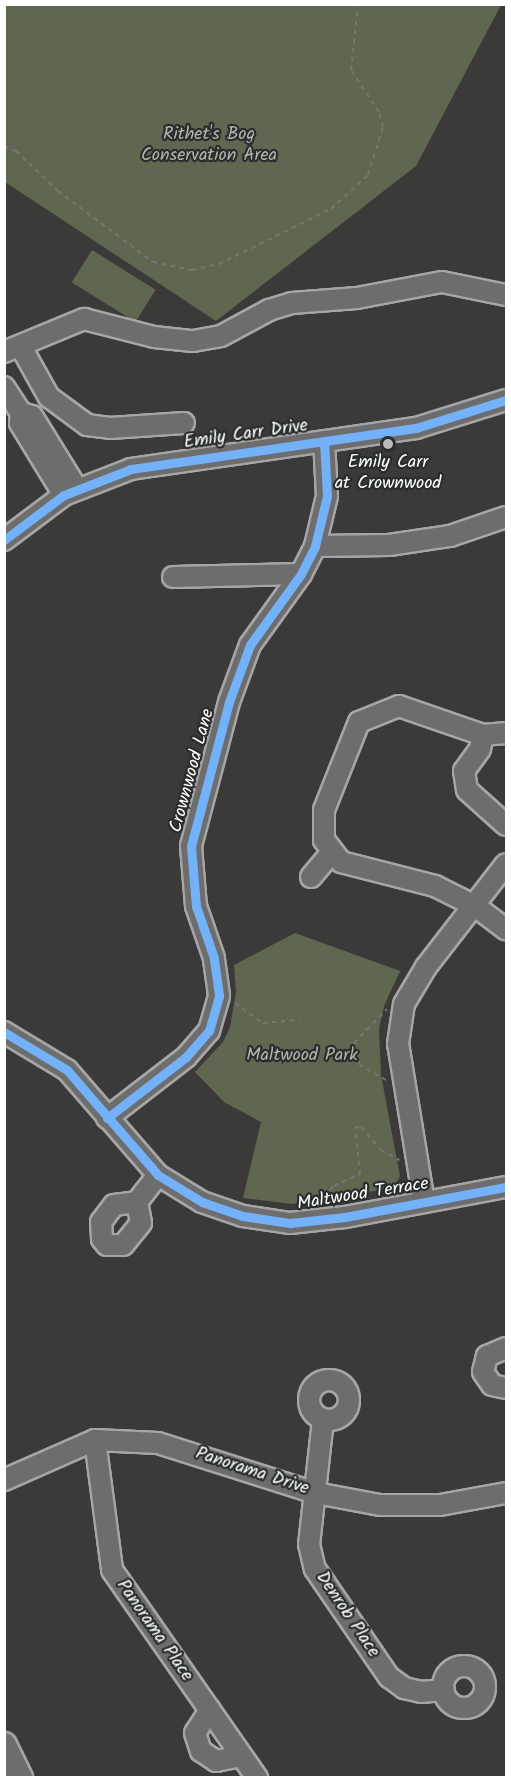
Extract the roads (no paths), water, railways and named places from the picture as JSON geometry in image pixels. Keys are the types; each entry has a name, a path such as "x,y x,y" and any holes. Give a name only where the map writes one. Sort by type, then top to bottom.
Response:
{"main road":[{"path":"4,1745 20,1778"}],"street":[{"path":"184,423 110,428 87,425 49,397 13,350 84,320 154,337 193,341 221,336 269,310 292,303 357,298 442,282 507,296"},
{"name":"Emily Carr Drive","path":"4,540 71,492 131,469 443,422 507,400"},
{"path":"11,401 32,416 71,492"},
{"name":"Crownwood Lane","path":"107,1118 186,1057 209,1031 219,995 214,958 196,906 191,846 226,713 250,645 301,574 315,546 327,496 324,441"},
{"path":"315,546 389,545 450,536 507,517"},
{"path":"173,577 301,574"},
{"path":"507,733 483,735 399,706 359,722 324,810 324,840 341,862 435,886 475,906 507,929"},
{"path":"483,735 480,749 464,771 466,790 506,825"},
{"path":"311,877 332,852"},
{"path":"424,1202 398,1044 404,1004 426,967 507,864"},
{"name":"Maltwood Terrace","path":"4,1032 67,1070 158,1175 202,1202 243,1215 290,1223 424,1202 507,1186"},
{"path":"137,1202 158,1175"},
{"path":"507,1348 487,1356 483,1372 492,1385 507,1388"},
{"name":"Denrob Place","path":"323,1420 309,1544 315,1569 389,1677 404,1688 421,1692 444,1690"},
{"name":"Panorama Drive","path":"4,1480 95,1440 158,1443 316,1493 380,1505 440,1505 507,1493"},
{"name":"Panorama Place","path":"95,1440 112,1570 257,1778"},
{"path":"210,1710 195,1733 201,1751 216,1761 242,1756"}],"place":[{"name":"Emily Carr at Crownwood","path":"388,444"}],"park label":[{"name":"Rithet's Bog Conservation Area","path":"209,146"},
{"name":"Maltwood Park","path":"302,1056"}]}
